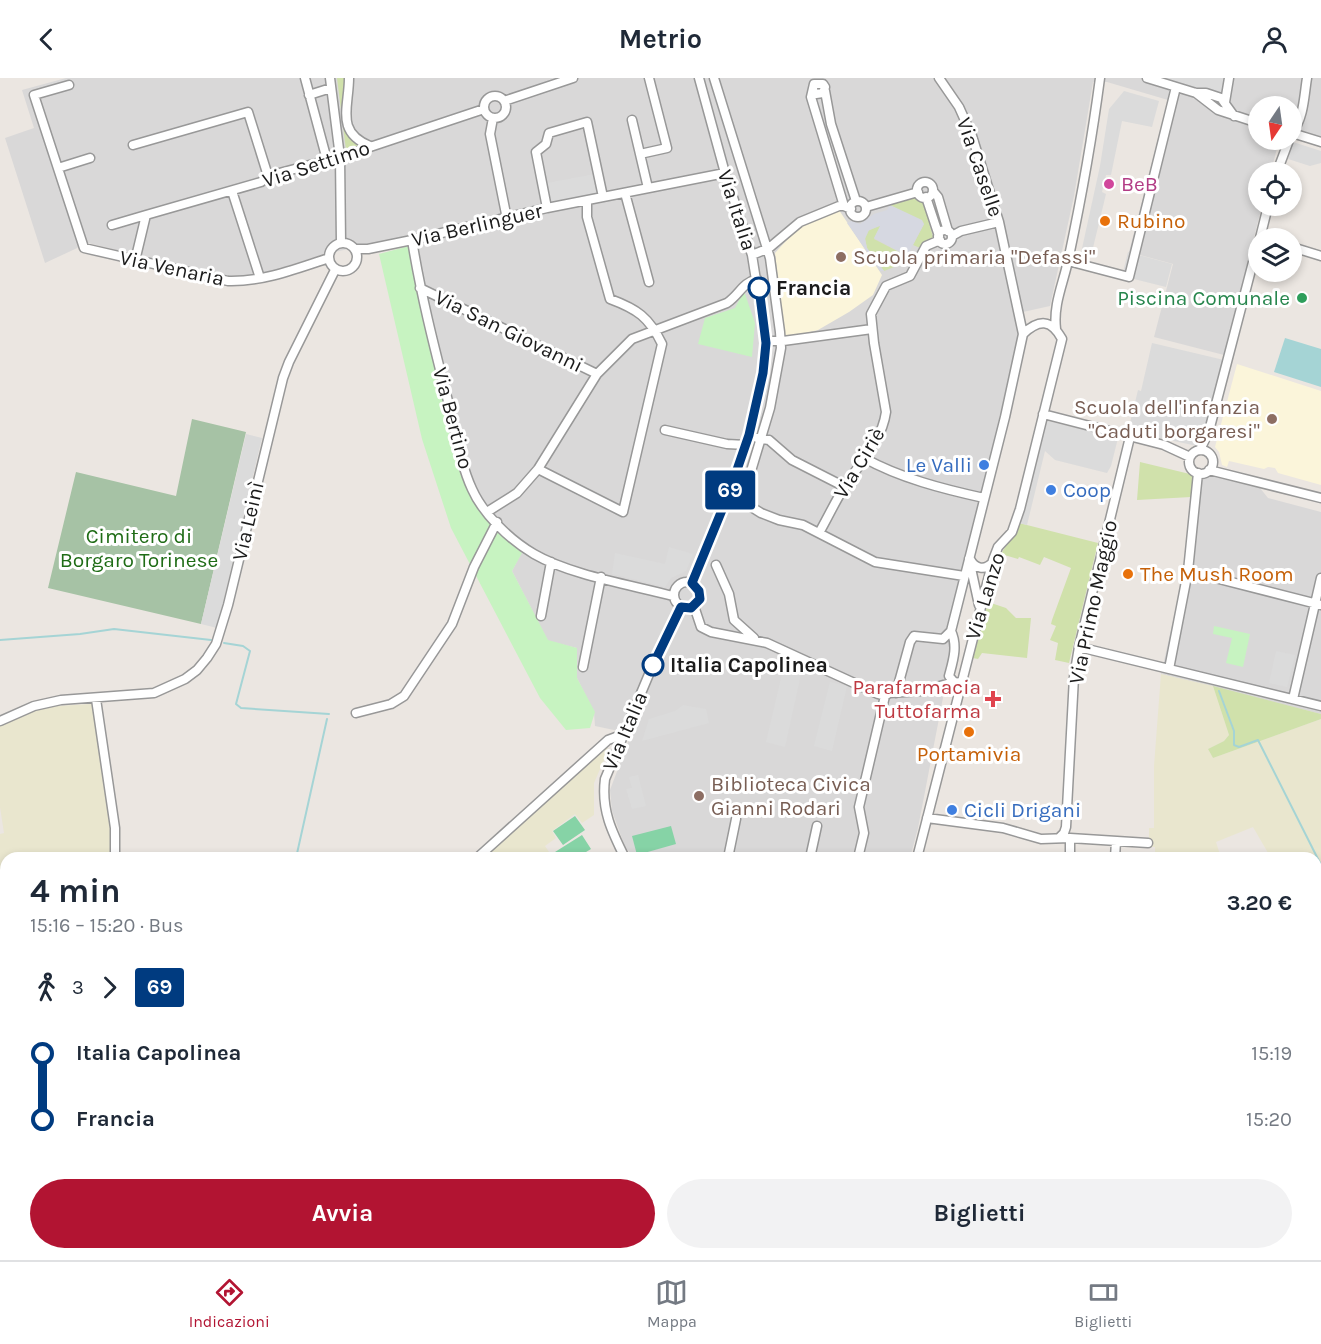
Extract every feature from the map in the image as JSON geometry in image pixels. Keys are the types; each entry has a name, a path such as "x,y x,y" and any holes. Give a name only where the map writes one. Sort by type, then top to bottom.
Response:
{"street":[{"path":"305,78 327,160"},
{"path":"330,78 340,157 341,243"},
{"path":"351,78 346,107 347,128 360,142 370,146"},
{"path":"504,101 573,78"},
{"path":"640,154 667,148 649,78"},
{"name":"Via Italia","path":"692,583 746,445 763,373 766,341 758,279 752,255 725,173 699,78"},
{"name":"Via Italia","path":"714,78 770,258 781,341 770,408 742,501"},
{"name":"Via Caselle","path":"939,78 960,107 972,136 999,222 1025,335 1008,401"},
{"path":"1041,323 1056,329 1055,309 1068,261 1101,78"},
{"path":"1147,78 1221,98 1234,116"},
{"path":"1225,102 1229,78"},
{"path":"1302,108 1307,78"},
{"path":"823,84 849,206"},
{"path":"823,84 820,95 814,92 811,98 849,206 855,215 860,216 864,214 866,207"},
{"path":"69,85 34,95 58,168 90,158"},
{"path":"1068,261 1129,277 1176,87"},
{"path":"309,94 331,88"},
{"path":"1196,93 1218,110 1248,120"},
{"path":"491,97 498,97 504,101 506,108 503,114 494,118 487,115 484,108 491,97"},
{"name":"Via Settimo","path":"112,225 261,182 268,176 340,157 484,108"},
{"path":"134,145 249,112 268,176"},
{"path":"494,118 490,134 507,219"},
{"path":"632,120 648,188"},
{"path":"547,208 536,152 546,144 549,133 587,122 603,197"},
{"path":"1302,136 1321,142"},
{"name":"Via Venaria","path":"58,168 84,248 228,282 247,282 329,258"},
{"name":"Via Berlinguer","path":"357,253 547,208 725,173"},
{"path":"926,182 930,184 933,191 938,197 950,233 951,240 948,243 939,238 919,185 926,182"},
{"name":"Via Venaria","path":"232,191 260,278"},
{"path":"866,207 922,195 930,196 933,191"},
{"path":"625,193 649,282"},
{"path":"538,469 623,512 662,344 656,330 640,312 610,299 587,217 587,201"},
{"path":"752,255 767,249 800,222 861,201 866,207"},
{"path":"135,261 146,214"},
{"path":"950,233 999,222"},
{"name":"Via Ciriè","path":"819,533 845,487 881,432 886,412 871,314 886,286 910,276 926,246 939,238"},
{"name":"Via Bertino","path":"412,240 420,288 465,467 472,489 487,512 533,554 551,562 673,596"},
{"path":"341,243 349,244 357,253 356,265 353,268 344,272 332,267 329,258 333,247 341,243"},
{"path":"1302,250 1321,256"},
{"name":"Via Leinì","path":"0,721 34,706 61,700 154,693 185,679 197,669 216,644 228,605 283,378 336,270"},
{"path":"487,512 517,493 538,469 597,374 632,339 727,303 733,299 744,284 758,279"},
{"path":"1204,451 1249,282"},
{"name":"Via San Giovanni","path":"420,288 597,374"},
{"path":"1025,335 1034,327 1046,326 1056,332 1058,344 1014,519 989,562 984,566 978,565 972,561 970,555 1025,335 1032,325 1041,323 1055,309"},
{"path":"766,341 872,329"},
{"name":"Via Lanzo","path":"918,852 958,682 993,562 998,547 1012,532 1020,509 1062,339 1056,329"},
{"name":"Via Lanzo","path":"964,576 1008,401"},
{"path":"1043,414 1164,445 1190,456"},
{"path":"665,430 727,444 746,445"},
{"path":"749,435 769,441 792,460 845,487"},
{"name":"Via Primo Maggio","path":"1059,838 1066,827 1074,677 1079,647 1130,437"},
{"path":"1190,456 1192,453 1204,451"},
{"path":"1204,451 1212,459 1209,470"},
{"path":"1190,456 1190,467 1198,473"},
{"path":"864,458 908,477 984,498"},
{"path":"1198,473 1209,470 1321,498"},
{"path":"1169,669 1188,571 1198,473"},
{"path":"729,493 770,516 803,525 875,562 964,576 951,632 943,639 914,636 910,642 896,693"},
{"path":"356,713 391,704 404,696 452,624 474,567 496,522"},
{"path":"969,555 974,566 979,568 989,566 993,562"},
{"path":"969,555 980,611"},
{"path":"541,616 551,562"},
{"path":"716,566 729,594 734,620 757,640"},
{"path":"1188,571 1318,604"},
{"path":"583,666 601,577"},
{"path":"1293,699 1318,604 1321,578"},
{"path":"692,583 698,588 700,595 694,606 688,609 681,607 675,602 673,596 679,584 692,583"},
{"path":"694,606 701,627 711,632 757,640 885,696"},
{"name":"Via Italia","path":"622,852 606,816 604,798 608,771 681,607"},
{"path":"951,632 955,639 955,646 950,676 958,682"},
{"path":"1079,647 1321,706"},
{"path":"859,852 864,833 859,807 885,696 889,693 921,691 958,682"},
{"path":"96,699 115,828 115,852"},
{"path":"484,852 608,740 616,737 622,738"},
{"path":"927,818 1003,828 1034,838 1148,843"},
{"path":"729,852 736,819"},
{"path":"811,852 817,826"},
{"path":"1070,838 1070,852"},
{"path":"1115,852 1116,841"}],"shaded area":[{"path":"66,78 1321,78 1321,147 1302,141 1302,96 1248,96 1248,150 1276,150 1274,162 1248,162 1248,216 1259,216 1256,228 1248,228 1248,261 1224,355 1154,337 1173,264 1129,252 1168,100 1107,82 1093,82 1074,196 1050,306 1023,312 979,510 912,852 629,852 625,847 612,811 610,790 630,737 614,730 595,726 594,712 577,678 577,648 548,641 512,571 526,544 504,528 472,487 451,410 412,235 321,255 263,274 242,278 225,277 88,243 45,263 5,138 34,128 22,90"},
{"path":"1159,78 1224,78 1221,98"},
{"path":"1124,91 1159,101 1152,127 1122,121 1111,175 1106,175 1102,192 1106,194 1091,256 1081,253 1100,166 1109,109"},
{"path":"1302,145 1321,151 1321,163 1310,166 1288,159 1291,150 1302,150"},
{"path":"595,174 599,193 550,202 547,183"},
{"path":"890,205 922,220 924,224 907,256 874,238 880,226 869,230 865,239 867,248 884,271 880,271 847,223 851,221 860,224 874,214 887,210"},
{"path":"839,210 882,275 873,295 849,312 818,330 789,337 784,334 775,253 795,231"},
{"path":"1128,252 1172,264 1166,287 1122,276"},
{"path":"1152,343 1224,360 1202,441 1197,446 1128,431 1138,390 1141,391"},
{"name":"Scuola dell'infanzia \"Caduti borgaresi\"","path":"1237,364 1321,391 1321,485 1278,473 1275,468 1264,469 1229,461 1227,467 1222,465 1219,452 1215,447"},
{"path":"1044,420 1118,438 1107,473 1055,460 1045,451 1027,525 1019,523"},
{"path":"246,434 262,438 217,628 201,624"},
{"path":"1194,475 1212,476 1260,488 1268,498 1321,512 1321,714 1161,674 1182,581"},
{"path":"669,547 693,554 686,571 671,578 665,587 612,574 615,553 665,564"},
{"path":"1276,651 1295,655 1287,687 1269,683"},
{"path":"785,661 803,665 785,747 766,742"},
{"path":"1161,674 1213,686 1229,735 1224,741 1208,749 1213,758 1321,719 1321,852 1268,852 1253,827 1216,842 1219,852 1155,852 1155,847 1151,847 1151,841 1149,841 1149,828 1154,828 1154,766"},
{"path":"830,682 847,686 832,751 814,746"},
{"path":"91,704 93,707 110,813 112,852 0,852 0,834 4,833 0,807 0,725 30,712 57,706"},
{"path":"683,705 706,709 709,723 642,741 649,719 675,711"},
{"path":"608,745 607,753 594,783 594,815 582,823 575,814 552,831 556,838 545,846 549,852 486,852"},
{"path":"638,775 646,806 632,809 626,789 632,788 629,777"}],"green space":[{"path":"337,78 350,78 347,128 362,146 346,150"},
{"path":"913,198 923,200 933,237 920,248 913,245 924,224 890,205"},
{"path":"881,225 874,239 907,256 904,263 884,271 867,248 865,238 868,231"},
{"path":"409,246 451,435 468,491 498,533 522,553 512,571 548,640 577,648 577,678 595,712 590,728 566,730 540,698 451,528 422,439 379,254"},
{"path":"744,291 755,323 752,357 698,344 705,318 735,308"},
{"name":"Cimitero di Borgaro Torinese","path":"192,419 246,432 201,624 48,588 76,472 176,496"},
{"path":"1140,462 1194,475 1191,497 1137,500"},
{"path":"1019,523 1098,543 1069,663 1055,660 1058,643 1050,640 1056,626 1051,624 1052,620 1071,568 1044,557 1040,565 1019,557 1018,559 1001,554 1014,536"},
{"path":"988,602 1006,608 1016,618 1031,618 1027,658 982,653 978,659 973,658"},
{"path":"1214,626 1250,634 1243,667 1226,663 1232,638 1213,634"},
{"path":"1213,686 1321,714 1321,719 1213,758 1208,749 1224,741 1229,735"},
{"path":"575,816 585,830 563,845 553,831"},
{"path":"671,826 676,844 648,852 636,852 632,836"},
{"path":"582,835 591,849 586,852 555,852"}],"water":[{"path":"1285,338 1321,349 1321,387 1274,372"}],"waterway":[{"path":"0,640 114,629 211,640"},
{"path":"224,643 243,646 250,651 236,704 241,708 329,714"},
{"path":"1219,691 1234,731 1234,745 1239,747 1258,740 1314,852"},
{"path":"297,852 327,719"}],"bus line":[{"name":"69","path":"653,665 681,607 691,608 700,599 698,588 692,583 729,493 749,435 763,373 766,343 759,288"}],"place":[{"name":"BeB","path":"1109,184"},
{"name":"Rubino","path":"1105,221"},
{"name":"Scuola primaria \"Defassi\"","path":"841,257"},
{"name":"Francia","path":"759,288"},
{"name":"Piscina Comunale","path":"1302,298"},
{"name":"Scuola dell'infanzia \"Caduti borgaresi\"","path":"1272,419"},
{"name":"Le Valli","path":"984,465"},
{"name":"Coop","path":"1051,490"},
{"name":"The Mush Room","path":"1128,574"},
{"name":"Italia Capolinea","path":"653,665"},
{"name":"Parafarmacia Tuttofarma","path":"993,699"},
{"name":"Portamivia","path":"969,732"},
{"name":"Biblioteca Civica Gianni Rodari","path":"699,796"},
{"name":"Cicli Drigani","path":"952,810"}]}
